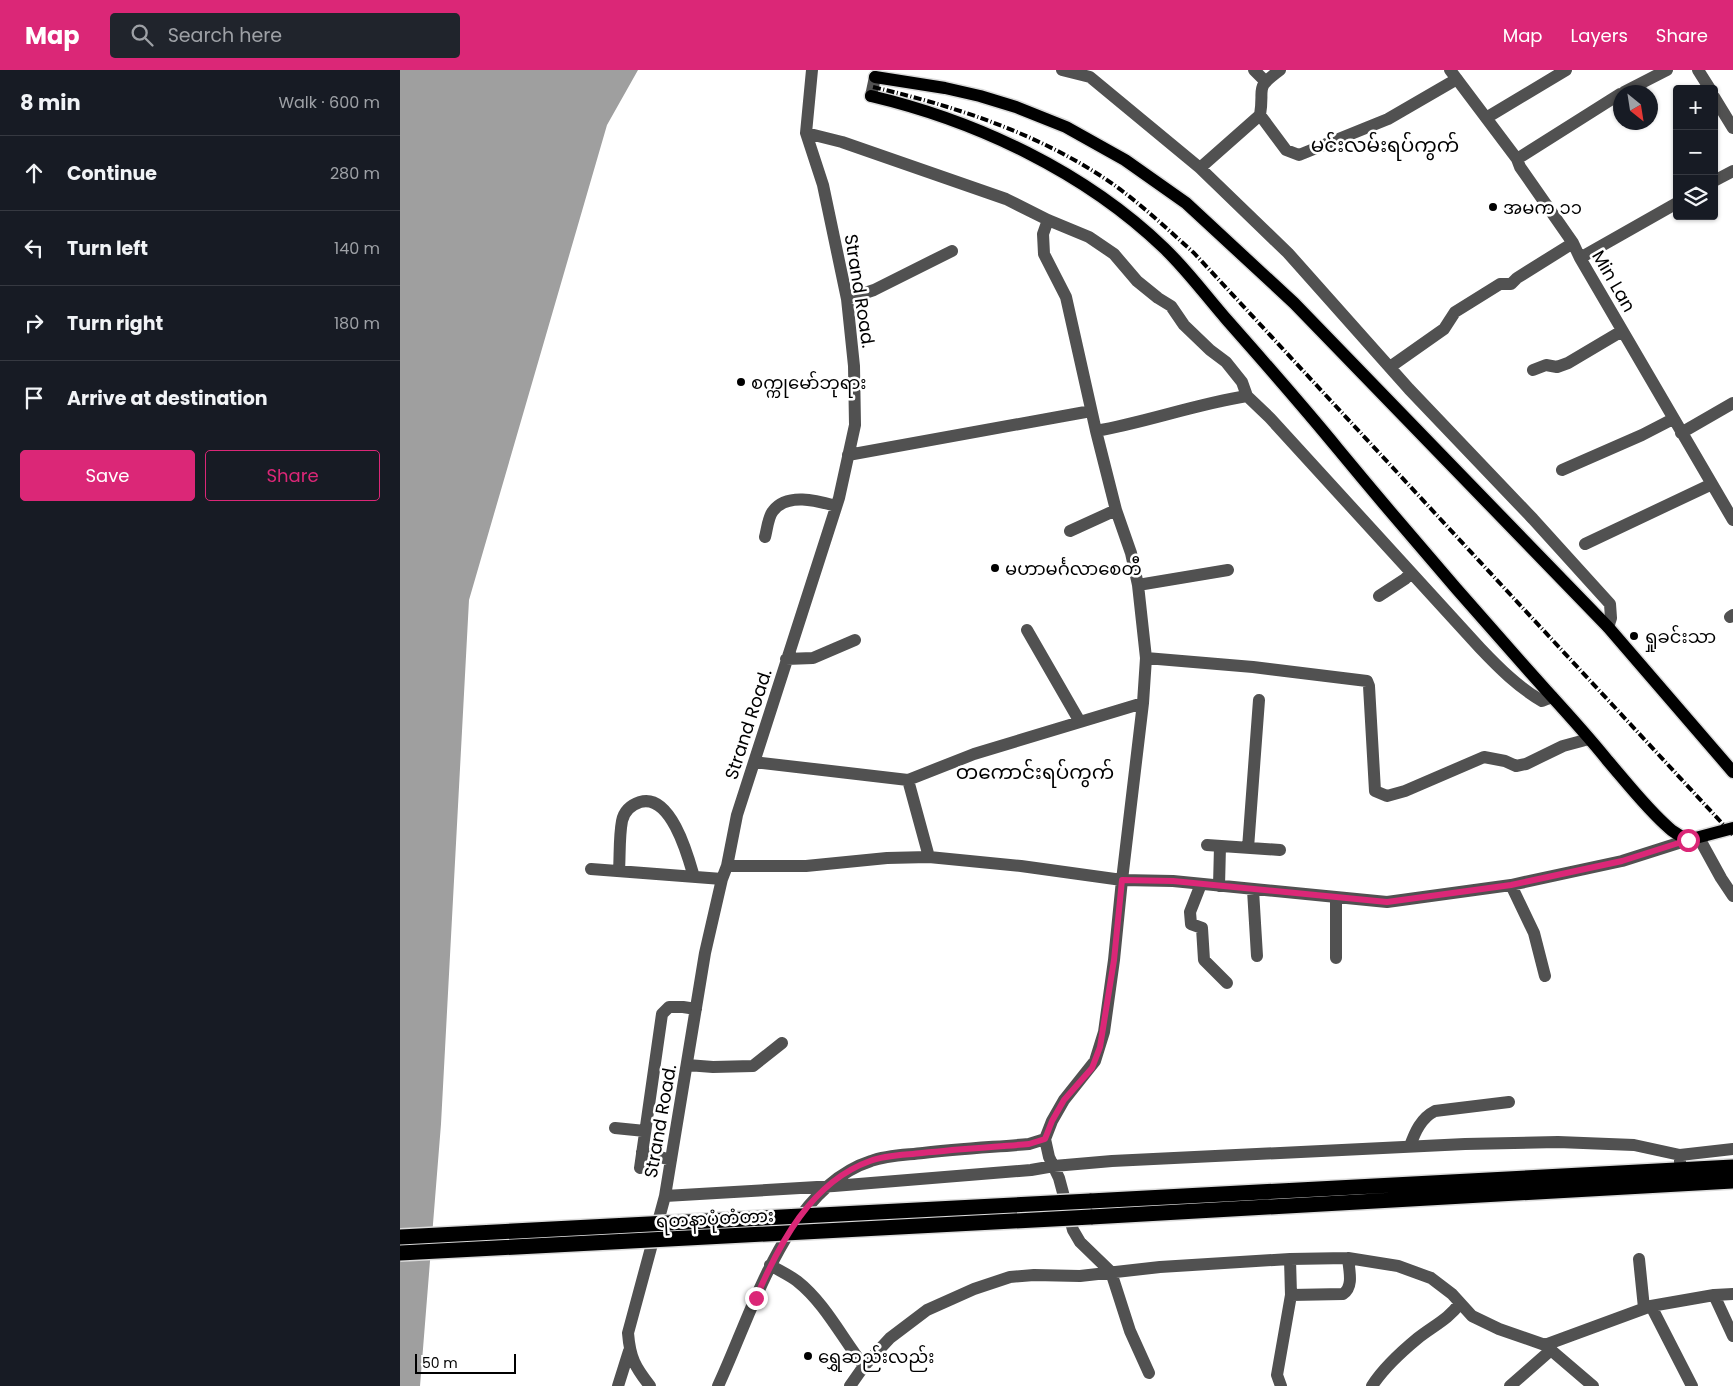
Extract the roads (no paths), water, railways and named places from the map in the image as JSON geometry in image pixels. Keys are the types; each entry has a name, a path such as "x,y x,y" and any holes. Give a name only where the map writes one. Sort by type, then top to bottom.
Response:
{"highway":[{"path":"1680,1169 1733,1167"},
{"path":"1680,1169 1733,1181"},
{"name":"ရတနာပုံတံတား","path":"400,1237 1680,1169"},
{"name":"ရတနာပုံတံတား","path":"400,1253 1091,1218 1680,1169"}],"main road":[{"path":"874,77 945,88 980,96 1016,107 1066,127 1125,160 1186,203 1294,303 1608,627 1733,772"},
{"path":"871,96 936,115 993,138 1039,160 1105,200 1150,236 1186,271 1272,370 1415,542 1669,829 1693,839 1733,828"}],"street":[{"name":"Strand Road.","path":"629,1351 628,1333 664,1196 705,952 722,879 727,866 737,816 836,506 855,425 854,366 847,299 823,185 806,133 812,70"},
{"path":"1062,70 1092,73 1200,168 1288,253 1390,367 1610,604 1611,618 1608,627"},
{"path":"1254,70 1264,81"},
{"path":"1200,168 1260,115 1260,88 1264,81 1280,70"},
{"path":"1486,118 1566,70"},
{"path":"1638,85 1667,70"},
{"path":"1698,70 1707,85"},
{"path":"1260,115 1286,150 1299,154 1388,119 1454,74"},
{"name":"Min Lan","path":"1454,74 1517,159 1520,167 1572,243 1733,520"},
{"path":"871,96 874,77"},
{"path":"1517,159 1613,98"},
{"path":"1718,104 1733,128"},
{"path":"806,133 842,142 1006,198 1048,220 1089,237 1114,254 1137,281 1171,306 1184,325 1210,350 1226,362 1242,382 1247,396 1270,418 1480,648 1513,681 1542,701 1552,697"},
{"path":"1718,179 1733,171"},
{"path":"1580,258 1673,205"},
{"path":"1048,220 1043,234 1044,254 1066,297 1091,411 1116,510 1131,553 1138,586 1146,658 1143,703 1104,1032 1092,1068 1064,1100 1052,1121 1045,1139 1073,1230 1080,1242 1111,1272 1130,1330 1149,1373"},
{"path":"1390,367 1444,329 1455,312 1500,284 1510,284 1572,243"},
{"path":"847,299 874,290 952,251"},
{"path":"1533,370 1546,365 1557,367 1568,363 1622,331"},
{"path":"1096,431 1225,399 1247,396"},
{"path":"1681,433 1733,403"},
{"path":"848,455 1091,411"},
{"path":"1562,470 1642,435 1673,419"},
{"path":"1585,544 1712,484"},
{"path":"765,537 772,512 779,506 798,500 821,502 836,506"},
{"path":"1070,531 1116,510"},
{"path":"1517,533 1533,519"},
{"path":"1138,586 1228,570"},
{"path":"1379,596 1411,573"},
{"path":"1027,630 1080,722"},
{"path":"786,659 813,658 855,640"},
{"path":"1146,658 1244,666 1367,681 1369,686 1375,791 1387,796 1405,791 1484,757 1505,761 1516,766 1526,764 1563,746 1589,738"},
{"path":"1248,848 1259,700"},
{"path":"754,762 908,780 974,754 1143,703"},
{"path":"908,780 929,857"},
{"path":"619,872 622,820 629,807 641,802 652,801 667,812 677,830 687,853 694,877"},
{"path":"727,866 806,866 888,858 929,857 1021,866 1122,880 1173,881 1387,902 1511,885 1622,861 1693,839 1733,896"},
{"path":"1207,844 1280,850"},
{"path":"1219,886 1220,846"},
{"path":"591,869 722,879"},
{"path":"1201,884 1190,912 1191,924 1202,928 1204,960 1227,983"},
{"path":"1511,885 1534,933 1545,976"},
{"path":"1253,890 1258,956"},
{"path":"1336,897 1336,958"},
{"path":"640,1168 662,1014 669,1007 696,1008"},
{"path":"687,1065 713,1067 753,1066 782,1043"},
{"path":"1410,1146 1422,1120 1435,1110 1509,1102"},
{"path":"615,1128 645,1131"},
{"path":"718,1386 770,1265 807,1208 836,1178 871,1161 895,1156 1029,1144 1045,1139"},
{"path":"664,1196 828,1186 1031,1170 1112,1161 1410,1146 1558,1142 1634,1145 1680,1169 1733,1149"},
{"path":"642,1152 671,1160"},
{"path":"1290,1295 1343,1294 1348,1291 1350,1285 1348,1258"},
{"path":"850,1386 864,1366 890,1338 927,1310 974,1289 1010,1276 1080,1276 1160,1267 1290,1259 1348,1258 1398,1266 1431,1278 1452,1294 1472,1316 1499,1329 1548,1348 1590,1385"},
{"path":"1281,1386 1278,1382 1278,1371 1290,1295 1290,1259"},
{"path":"1639,1259 1647,1307 1692,1386"},
{"path":"770,1265 796,1280 810,1293 864,1366"},
{"path":"1510,1386 1548,1348 1647,1307 1714,1295 1733,1294"},
{"path":"1714,1295 1733,1336"},
{"path":"1372,1386 1382,1370 1418,1338 1453,1313 1460,1303"},
{"path":"618,1386 629,1351"},
{"path":"629,1351 638,1369 650,1386"}],"railway":[{"path":"873,87 963,112 1022,134 1050,147 1104,178 1150,214 1194,253 1733,835"}],"place":[{"name":"အမက ၁၁","path":"1493,207"},
{"name":"စက္ကုမော်ဘုရား","path":"741,382"},
{"name":"မဟာမင်္ဂလာစေတီ","path":"995,568"},
{"name":"ရှုခင်းသာ","path":"1634,636"},
{"name":"ရွှေဆည်းလည်း","path":"808,1356"}],"district":[{"name":"မင်းလမ်းရပ်ကွက်","path":"1385,145"},
{"name":"တကောင်းရပ်ကွက်","path":"1035,772"}]}
